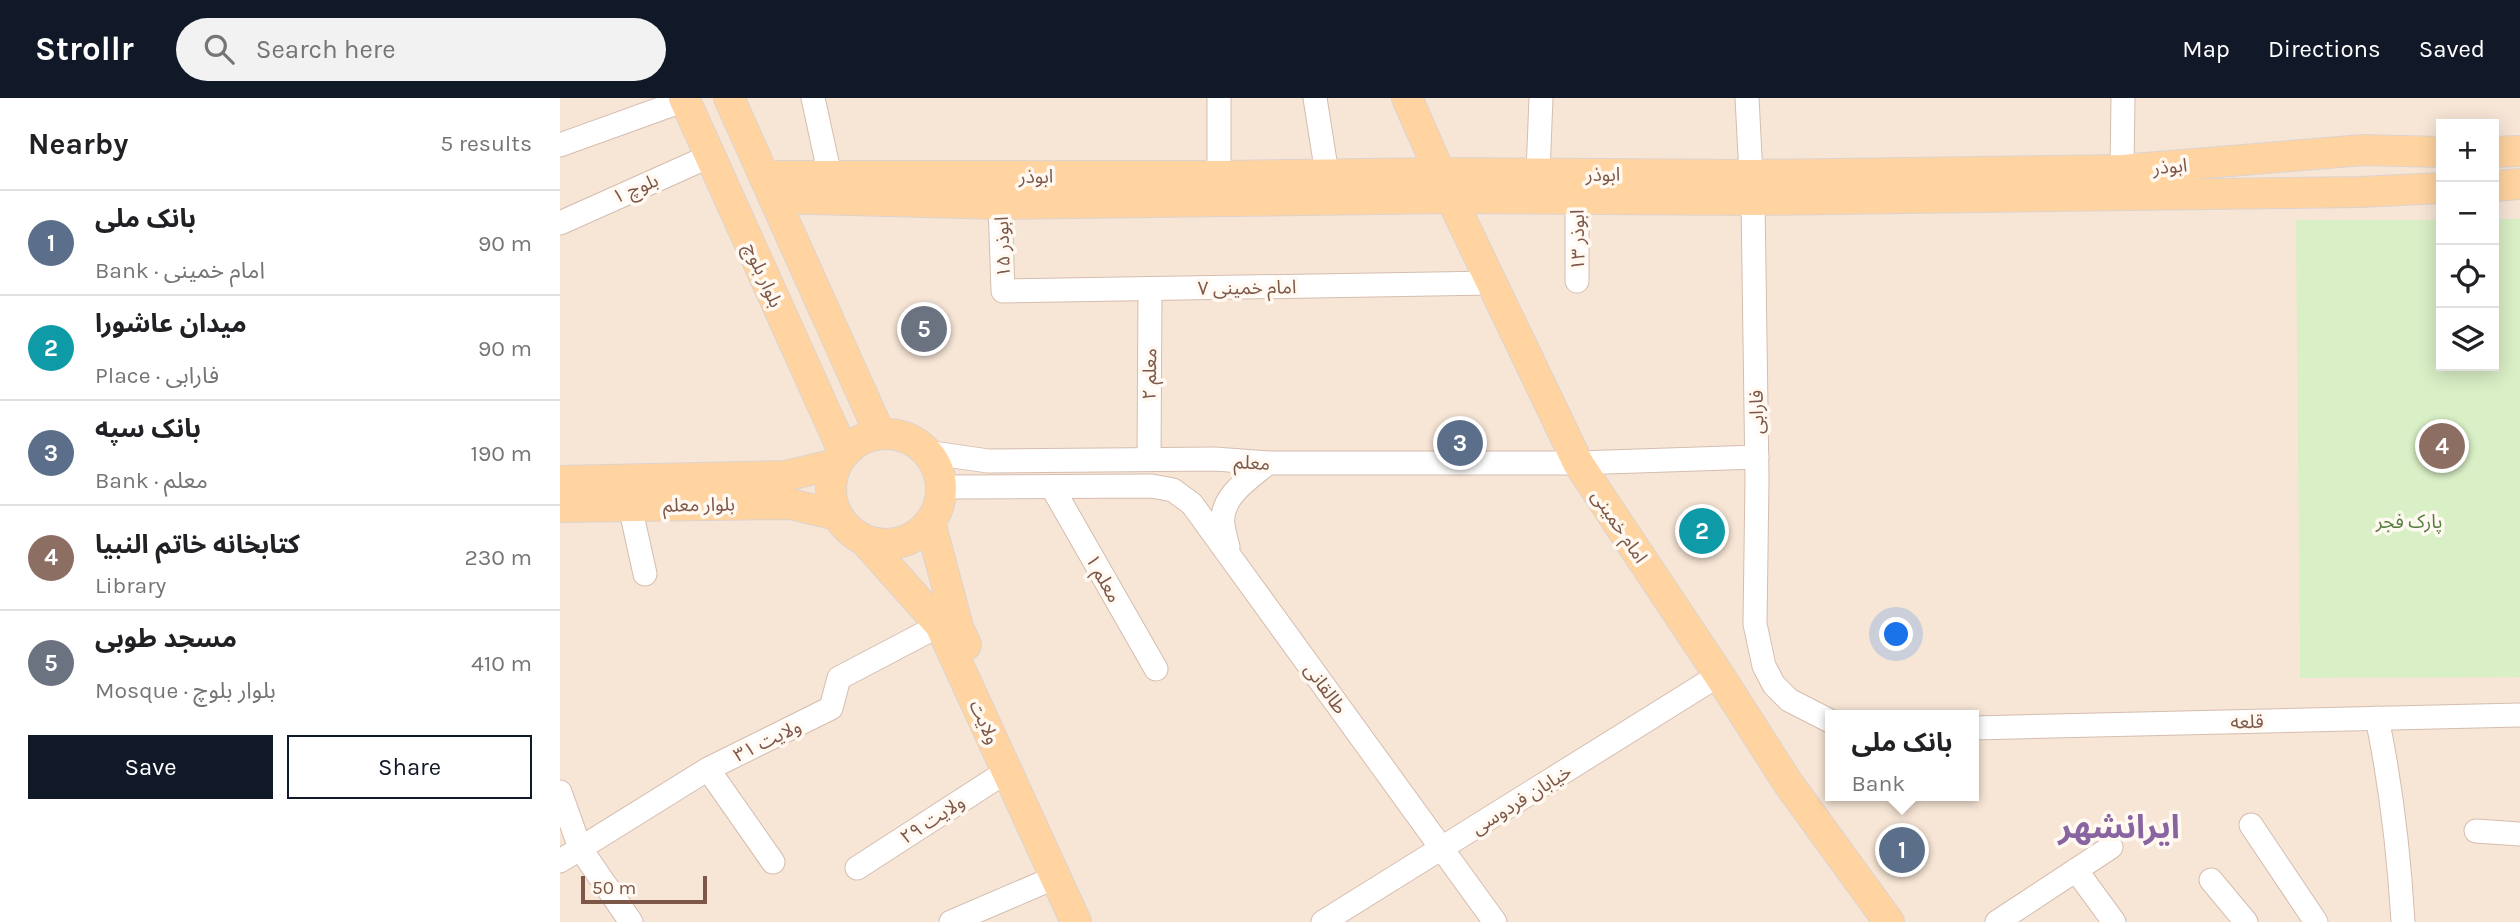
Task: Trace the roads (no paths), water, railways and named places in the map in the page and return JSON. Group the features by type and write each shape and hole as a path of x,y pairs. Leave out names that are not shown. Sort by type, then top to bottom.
{"main road":[{"path":"729,98 880,434"},
{"name":"امام خمینی","path":"1407,98 1578,463 1788,783 1889,922"},
{"name":"بلوار بلوچ","path":"684,99 840,458"},
{"path":"2361,192 2363,150"},
{"name":"ابوذر","path":"769,187 830,176 1327,174 1577,199 2122,170 2363,150 2436,152"},
{"path":"2499,152 2520,151"},
{"name":"ابوذر","path":"769,187 1000,204 1446,185 1538,173 1752,188 2361,192 2436,188"},
{"path":"2499,186 2520,184"},
{"path":"880,434 894,434 911,440 926,452 936,466 941,487 938,507 919,534 904,542 884,545 865,541 849,530 837,515 831,496 831,482 840,458 865,438 880,434"},
{"name":"بلوار معلم","path":"560,481 785,476 840,458"},
{"name":"بلوار معلم","path":"560,507 790,504 837,515"},
{"path":"930,522 949,626"},
{"name":"ولایت","path":"865,541 949,626 1093,922"},
{"name":"ولایت","path":"949,626 1007,771 1076,922"}],"street":[{"path":"813,98 830,176"},
{"path":"1219,98 1219,176"},
{"path":"1315,98 1327,174"},
{"path":"1538,173 1541,98"},
{"name":"فارابی","path":"1747,98 1752,188 1757,457 1755,624 1764,666 1774,685 1789,700 1825,718"},
{"path":"2122,170 2123,98"},
{"path":"560,145 684,99"},
{"name":"بلوچ ۱","path":"560,223 710,156"},
{"name":"ابوذر ۱۳","path":"1577,199 1577,281"},
{"name":"ابوذر ۱۵","path":"1000,204 1003,291"},
{"name":"امام خمینی ۷","path":"1003,291 1492,283"},
{"name":"معلم ۲","path":"1149,460 1150,289"},
{"name":"معلم","path":"926,452 988,461 1215,459 1268,463 1578,463 1757,457"},
{"path":"1230,554 1222,522 1227,505 1237,488 1268,463"},
{"name":"طالقانی","path":"1052,487 1135,486 1173,490 1192,504 1495,922"},
{"path":"941,487 1052,487"},
{"name":"معلم ۱","path":"1052,487 1156,669"},
{"path":"630,506 645,574"},
{"name":"ولایت ۳۱","path":"560,861 708,769 831,708 839,678 949,626"},
{"name":"خیابان فردوسی","path":"1323,922 1719,675"},
{"name":"قلعه","path":"1979,728 2520,715"},
{"path":"2377,718 2386,762 2400,873 2403,922"},
{"path":"708,769 773,862"},
{"name":"ولایت ۲۹","path":"857,868 1007,771"},
{"path":"560,792 580,848 631,922"},
{"path":"2250,825 2316,922"},
{"path":"2476,831 2520,834"},
{"path":"1997,922 2111,847"},
{"path":"2076,870 2114,922"},
{"path":"951,922 1056,877"},
{"path":"2211,880 2246,922"}],"place":[{"name":"مسجد طوبی","path":"924,329"},
{"name":"بانک سپه","path":"1460,443"},
{"name":"کتابخانه خاتم النبیا","path":"2442,446"},
{"name":"میدان عاشورا","path":"1702,531"},
{"name":"بانک ملی","path":"1902,850"}],"district":[{"name":"ایرانشهر","path":"2119,826"}],"park label":[{"name":"پارک فجر","path":"2409,521"}]}
